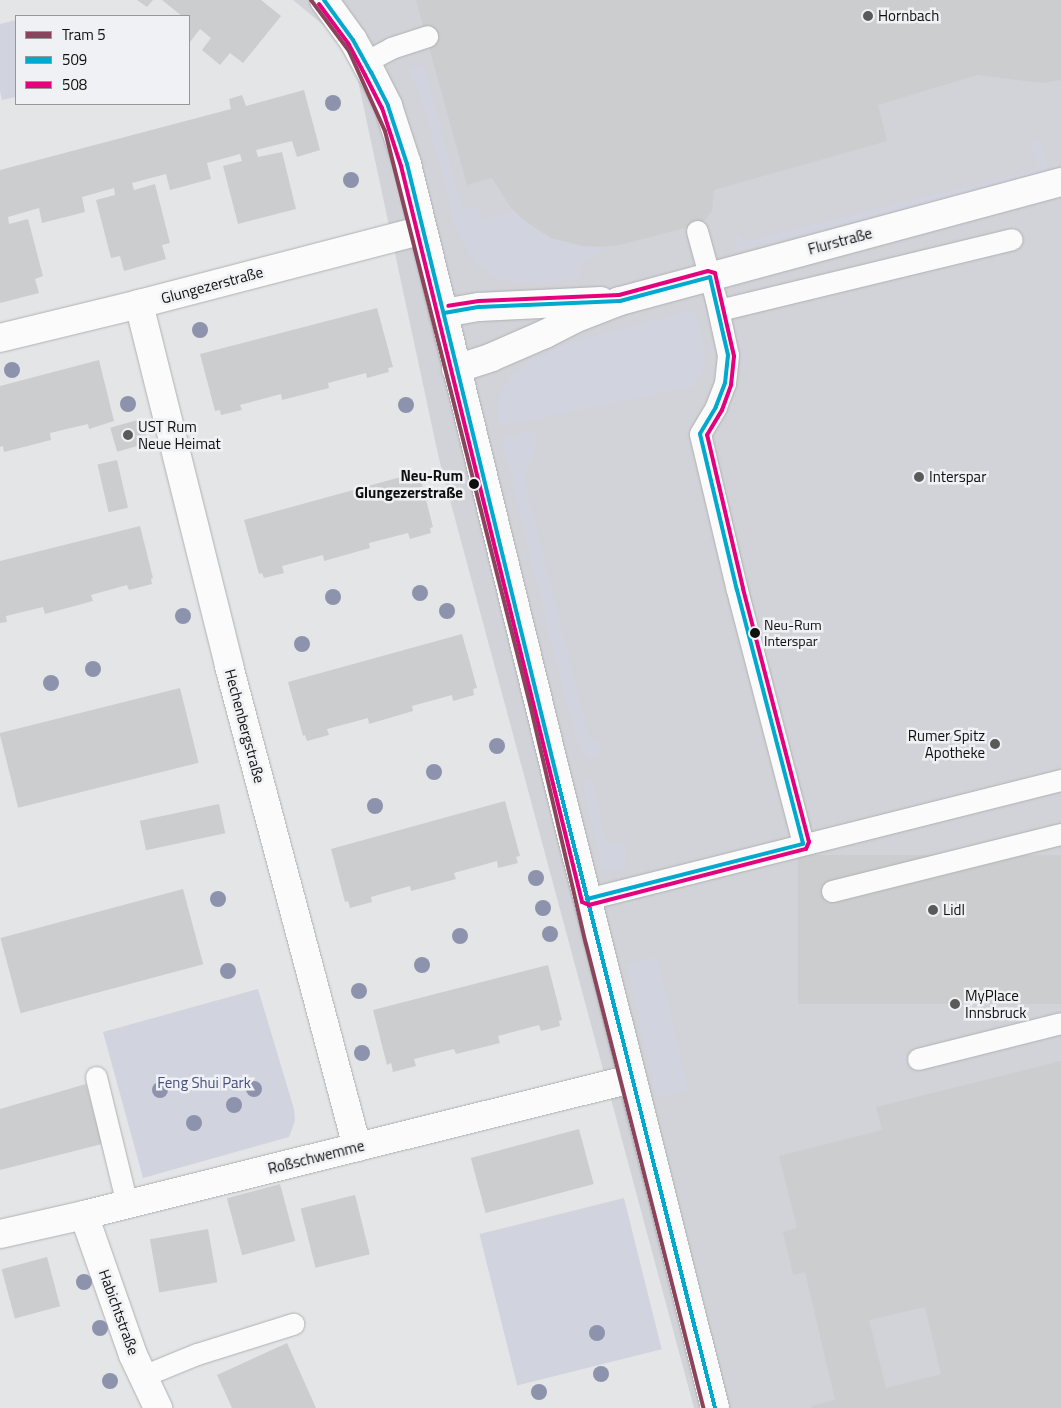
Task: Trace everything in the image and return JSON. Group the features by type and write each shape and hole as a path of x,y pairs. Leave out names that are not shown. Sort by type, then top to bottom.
{"street":[{"path":"324,0 353,40 388,106 407,164 586,899 714,1408"},
{"name":"Flurstraße","path":"456,369 492,357 574,319 620,301 1061,182"},
{"name":"Glungezerstraße","path":"0,338 423,230"},
{"name":"Flurstraße","path":"444,314 479,307 620,301"},
{"name":"Hechenbergstraße","path":"139,304 230,666 357,1147"},
{"name":"Roßschwemme","path":"0,1234 84,1215 631,1079"},
{"name":"Habichtstraße","path":"84,1215 133,1355 158,1408"}],"lane":[{"path":"365,62 391,48 427,36"},
{"path":"697,231 719,310 728,355 725,383 716,407 700,434 737,590 804,844"},
{"path":"719,310 1012,239"},
{"path":"586,899 1061,780"},
{"path":"832,891 1061,834"},
{"path":"918,1059 1061,1023"},
{"path":"96,1078 127,1204"},
{"path":"143,1376 197,1354 293,1324"}],"shaded area":[{"path":"293,0 1061,0 1061,1408 694,1408 439,459 351,48"}],"green space":[{"path":"15,20 15,97 2,100 0,91 0,24"},
{"path":"423,64 462,210 478,206 483,220 515,211 537,230 552,238 581,246 602,247 603,251 582,263 577,278 546,283 507,281 494,277 480,267 470,255 455,223 423,102 408,70"},
{"path":"1039,140 1047,163 1042,175 742,250 736,247 734,236 736,235 739,235 742,242 1034,170 1038,166 1039,160 1029,143"},
{"path":"686,312 696,314 704,349 705,364 700,377 693,386 498,425 498,403 503,390 514,374 529,363 568,343"},
{"path":"533,430 536,434 533,456 524,478 588,737 598,742 603,751 601,754 589,759 576,739 501,438"},
{"path":"592,779 606,845 626,842 625,864 619,871 603,869 583,781"},
{"path":"657,957 688,1090 658,1097 627,964"},
{"name":"Feng Shui Park","path":"258,989 294,1109 295,1121 289,1137 143,1178 103,1032"},
{"path":"624,1198 662,1349 517,1385 479,1234"}],"building":[{"path":"137,0 153,0 147,7"},
{"path":"162,0 261,0 281,16 243,63 230,53 220,65 202,50 211,38 200,29 190,42 190,15 181,15"},
{"path":"416,0 1061,0 1061,80 1042,83 977,75 878,105 887,141 714,190 712,211 705,220 696,225 620,245 602,247 582,246 551,238 525,221 511,208 492,178 467,185"},
{"path":"304,90 320,150 297,157 292,141 256,150 258,157 282,152 296,209 238,224 223,166 242,161 240,154 207,163 211,179 170,190 166,174 132,183 134,190 155,184 170,243 162,245 166,259 124,271 120,256 111,258 96,200 115,195 114,188 82,197 85,212 42,223 39,208 8,217 9,224 28,219 43,276 35,279 39,293 0,303 0,170 231,109 229,99 242,95 246,106"},
{"path":"377,308 393,367 388,368 389,372 367,378 366,373 328,383 329,388 282,400 281,394 240,405 242,410 221,415 220,410 215,411 200,354"},
{"path":"99,360 114,421 89,429 88,424 50,433 51,440 4,452 3,446 0,447 0,386"},
{"name":"UST Rum Neue Heimat","path":"141,419 148,443 117,452 110,428"},
{"path":"117,460 128,508 109,512 98,464"},
{"path":"419,472 433,527 430,528 431,533 410,539 408,533 369,543 370,548 324,561 323,555 282,566 284,573 264,578 262,573 259,574 244,520"},
{"path":"140,526 153,578 151,579 152,584 129,590 127,585 91,595 93,601 45,614 43,607 6,616 7,622 0,623 0,561"},
{"path":"462,634 477,688 473,689 474,695 453,701 452,695 412,706 413,711 369,724 368,718 327,729 329,735 307,741 305,735 303,736 288,682"},
{"path":"180,688 199,763 18,808 0,733"},
{"path":"505,801 520,856 516,857 518,863 498,868 497,861 454,873 456,879 411,891 410,886 371,897 372,902 350,908 348,901 345,902 331,849"},
{"path":"219,804 225,833 146,850 140,821"},
{"path":"798,855 1061,855 1061,1004 798,1004"},
{"path":"183,889 203,964 21,1013 0,938"},
{"path":"548,965 562,1020 559,1021 560,1026 541,1031 539,1025 498,1036 500,1043 456,1054 454,1049 414,1059 416,1066 393,1072 391,1063 387,1065 373,1010"},
{"path":"1061,1061 1061,1408 812,1408 811,1406 835,1400 805,1272 793,1275 783,1232 797,1228 779,1156 882,1130 876,1107","holes":["925,1307 941,1374 886,1388 869,1320"]},
{"path":"86,1084 102,1144 0,1170 0,1109"},
{"path":"579,1129 594,1184 486,1213 471,1158"},
{"path":"280,1184 295,1241 242,1255 227,1198"},
{"path":"355,1195 370,1254 315,1268 301,1209"},
{"path":"208,1229 217,1282 159,1292 150,1239"},
{"path":"47,1257 60,1306 15,1318 2,1269"},
{"path":"287,1343 316,1408 232,1408 217,1375"}],"tram line":[{"name":"5","path":"311,0 349,51 385,131 530,704 586,944 703,1408"}],"transit line":[{"name":"509","path":"324,0 353,40 371,72 388,106 407,164 557,778 715,1408"},
{"name":"508","path":"319,4 348,43 382,108 401,166 582,902 589,905 806,849 809,842 743,588 707,435 722,410 731,385 734,356 715,273 708,271 619,295 479,301 448,306"},
{"name":"509","path":"710,277 728,355 725,383 716,407 700,434 737,590 803,844"},
{"name":"509","path":"444,313 479,307 620,301 710,277"},
{"name":"509","path":"587,899 803,844"}],"place":[{"name":"Hornbach","path":"868,16"},
{"name":"UST Rum Neue Heimat","path":"128,435"},
{"name":"Interspar","path":"919,477"},
{"name":"Neu-Rum Glungezerstraße","path":"474,484"},
{"name":"Neu-Rum Interspar","path":"755,633"},
{"name":"Rumer Spitz Apotheke","path":"995,744"},
{"name":"Lidl","path":"933,910"},
{"name":"MyPlace Innsbruck","path":"955,1004"}]}
